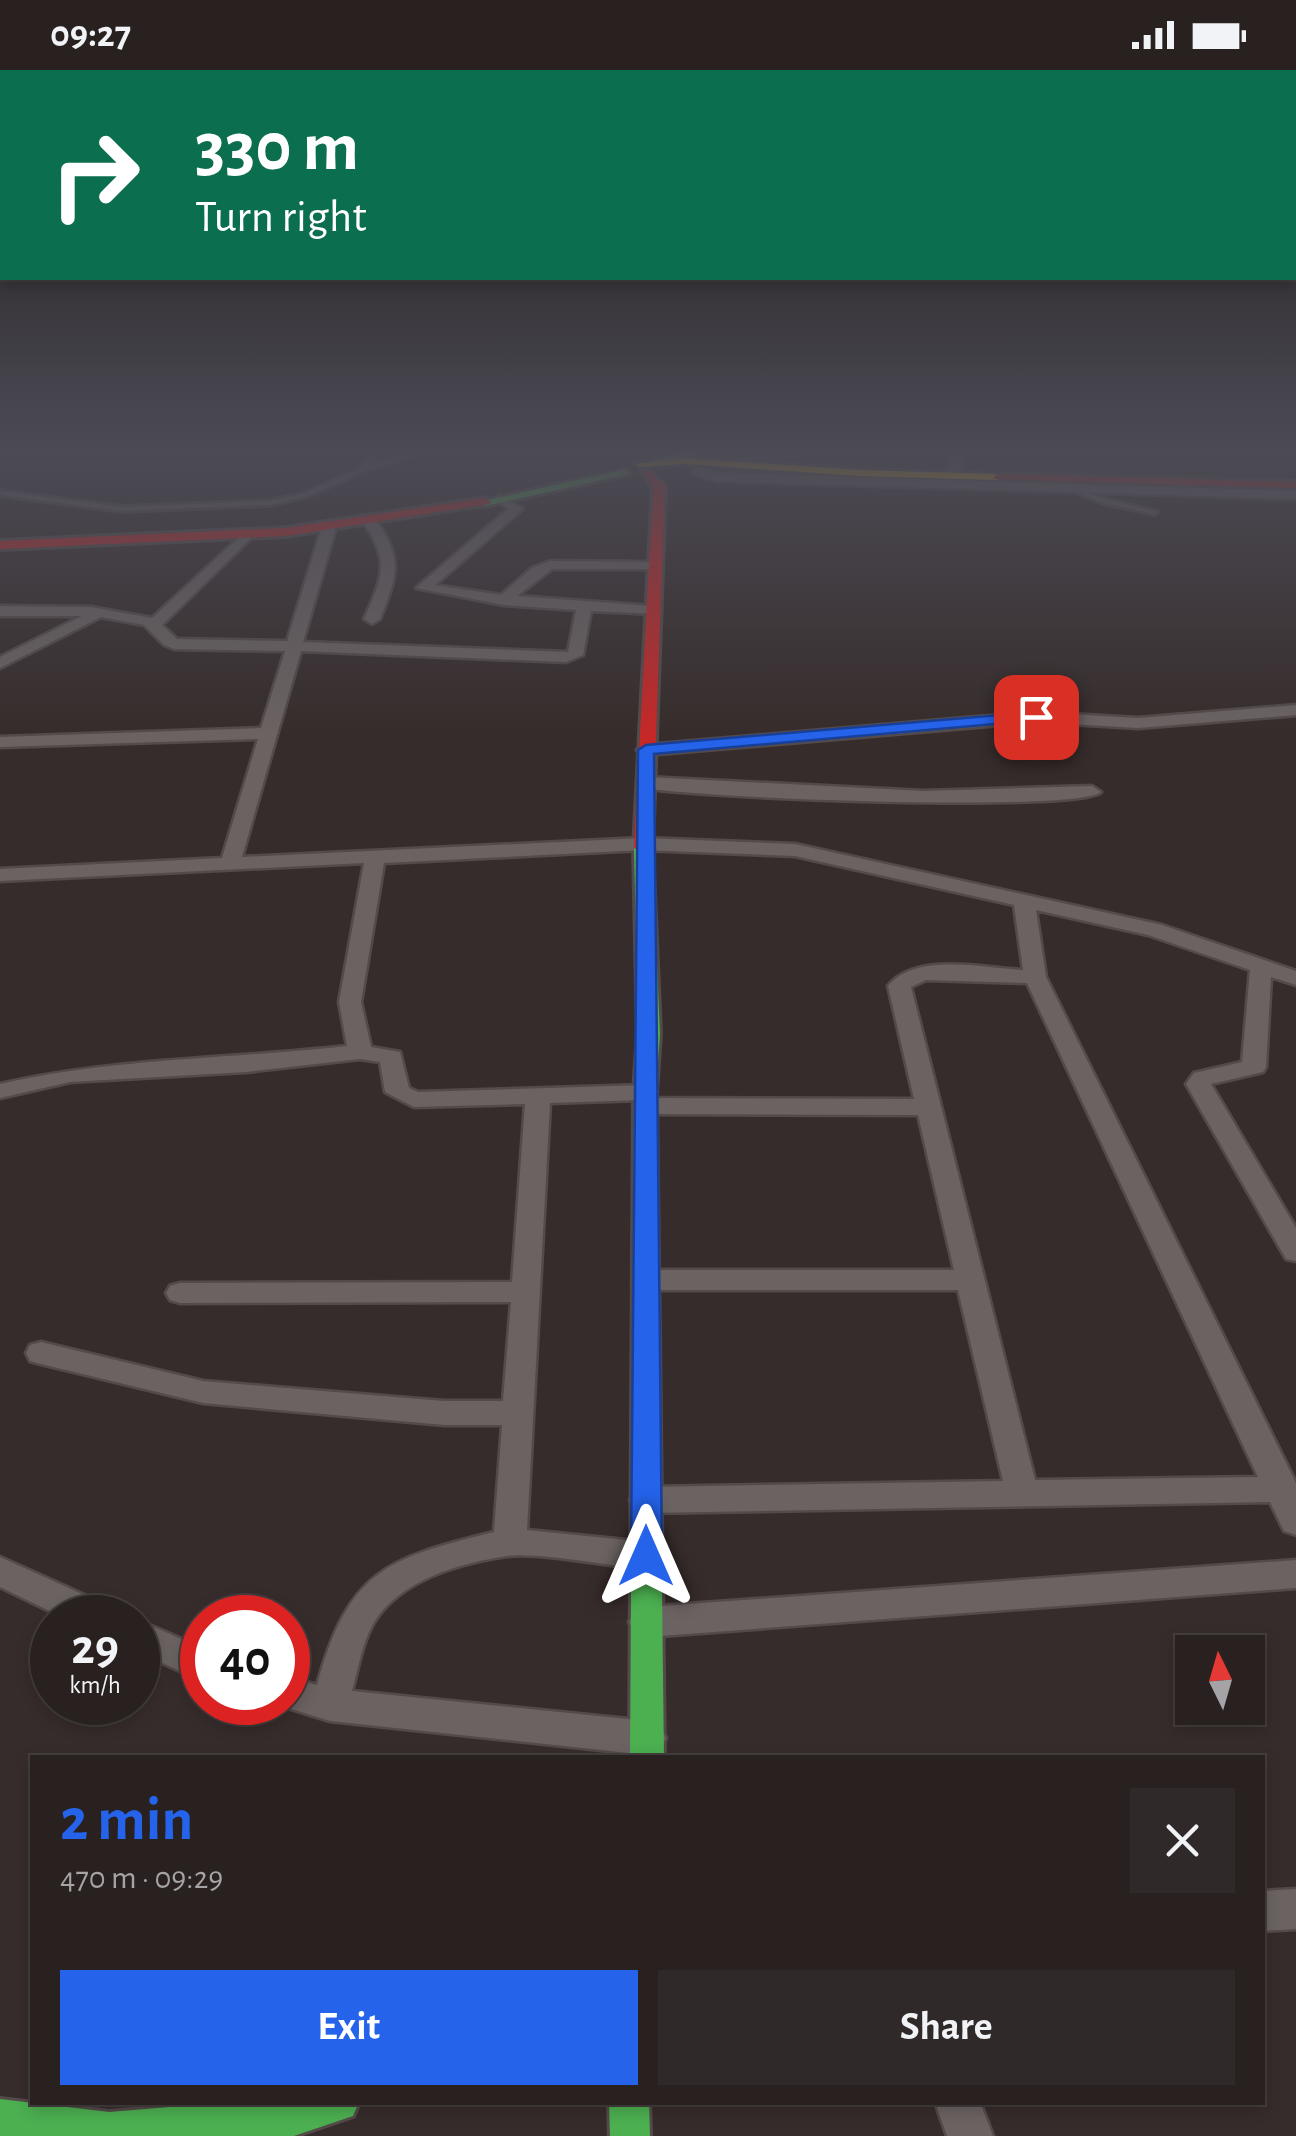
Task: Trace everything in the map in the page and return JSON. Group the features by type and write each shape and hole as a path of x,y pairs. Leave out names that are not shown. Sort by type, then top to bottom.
{"main road":[{"path":"647,1748 645,1099 649,1034 644,844 654,542"},
{"path":"0,2119 109,2132 281,2127 332,2105"},
{"path":"630,2105 630,2136"}],"street":[{"path":"154,624 238,542"},
{"path":"230,864 325,542"},
{"path":"372,620 390,571 387,542"},
{"path":"477,542 423,588 504,600 653,611"},
{"path":"504,600 537,571 550,565 652,566"},
{"path":"0,611 98,613 154,624 165,640 174,644 566,657 575,655 584,607"},
{"path":"0,663 98,613"},
{"path":"646,750 1036,717 1138,723 1296,710"},
{"path":"0,742 270,733"},
{"path":"646,783 806,795 985,800 1092,792"},
{"path":"0,875 644,844 796,850 1154,930 1296,978"},
{"path":"360,1052 350,1002 375,857"},
{"path":"1024,900 1035,977 1296,1522"},
{"path":"1261,966 1254,1067 1203,1078 1198,1084 1296,1252"},
{"path":"1022,1493 925,1106 899,986 910,976 926,973 1035,977"},
{"path":"0,1090 70,1075 246,1065 360,1052 391,1057 397,1092 414,1100 538,1094 925,1106"},
{"path":"510,1542 538,1094"},
{"path":"646,1280 969,1280"},
{"path":"180,1293 525,1292"},
{"path":"41,1353 203,1392 444,1413 518,1413"},
{"path":"646,1500 1283,1490"},
{"path":"330,1706 359,1615 390,1582 420,1565 510,1542 646,1556"},
{"path":"0,1571 51,1595"},
{"path":"647,1622 1296,1574"},
{"path":"310,1700 647,1748"},
{"path":"1265,1912 1296,1909"},
{"path":"958,2105 970,2136"}],"traffic: fast":[{"path":"643,848 649,1034 645,1092 647,1755"},
{"path":"0,2119 109,2132 283,2119 329,2105"},
{"path":"629,2105 630,2136"}],"traffic: jam":[{"path":"0,545 57,542"},
{"path":"643,848 657,542"}],"route":[{"path":"646,1556 646,750 1036,717"}]}
